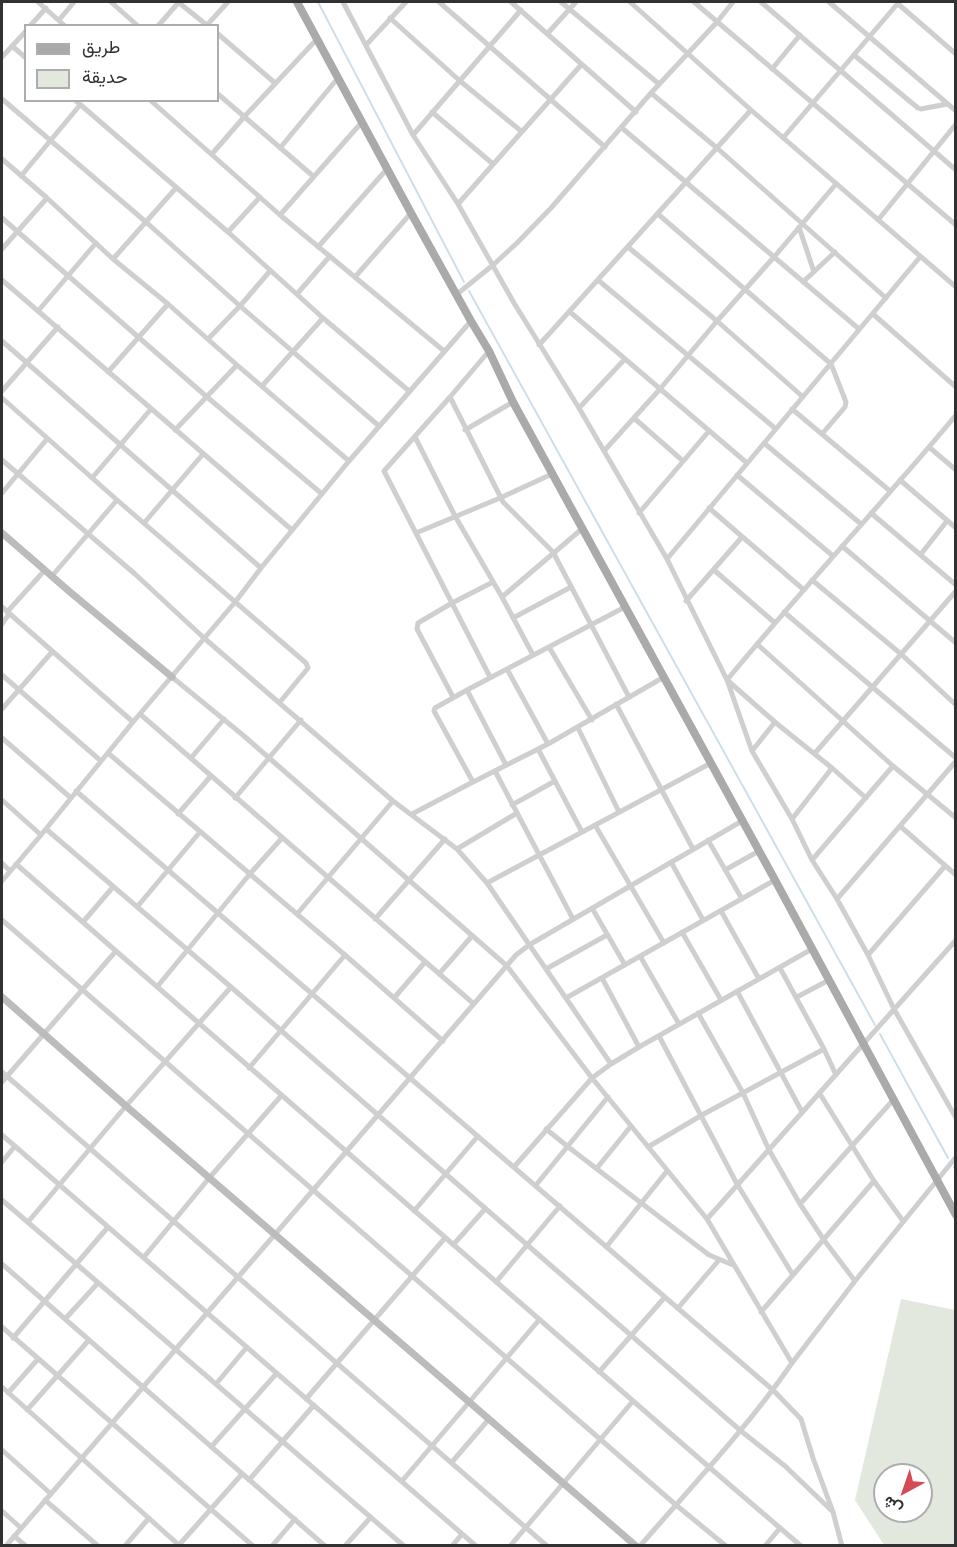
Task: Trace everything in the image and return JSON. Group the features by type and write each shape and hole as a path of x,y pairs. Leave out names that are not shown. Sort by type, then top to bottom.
{"main road":[{"path":"297,2 456,295 489,351 513,402 956,1215"}],"street":[{"path":"38,2 63,24"},
{"path":"59,20 74,2"},
{"path":"111,2 136,24"},
{"path":"160,24 178,2 207,24"},
{"path":"209,24 228,2"},
{"path":"343,2 414,135 458,204 667,559 727,680 752,751 792,819 812,860 837,899 894,1009 956,1118"},
{"path":"366,45 406,2"},
{"path":"439,2 605,147"},
{"path":"511,2 636,112"},
{"path":"561,2 659,84"},
{"path":"547,34 576,2"},
{"path":"630,2 751,111 956,287"},
{"path":"694,2 956,225"},
{"path":"456,295 517,243 733,2"},
{"path":"761,2 956,170"},
{"path":"829,2 956,111"},
{"path":"783,138 897,2 956,54"},
{"path":"32,24 46,8"},
{"path":"414,135 521,10"},
{"path":"390,18 460,81 521,131"},
{"path":"2,57 24,33"},
{"path":"219,34 275,83"},
{"path":"772,69 800,36"},
{"path":"212,153 317,39"},
{"path":"12,46 24,56"},
{"path":"854,55 918,108 947,104"},
{"path":"458,204 581,64"},
{"path":"280,148 338,78"},
{"path":"651,93 717,148 801,225 886,298"},
{"path":"219,95 313,176"},
{"path":"2,99 379,426"},
{"path":"77,102 409,391"},
{"path":"152,102 280,215 444,351"},
{"path":"21,176 80,105"},
{"path":"539,345 751,111"},
{"path":"432,112 493,164"},
{"path":"280,215 362,122"},
{"path":"878,220 956,124"},
{"path":"622,128 860,329"},
{"path":"2,159 113,259 349,461"},
{"path":"318,247 387,169"},
{"path":"604,451 836,184"},
{"path":"113,259 176,188"},
{"path":"228,232 260,197"},
{"path":"2,249 47,198"},
{"path":"355,277 411,213"},
{"path":"658,214 831,364 846,402 845,407 822,434"},
{"path":"2,218 322,494"},
{"path":"801,225 814,272"},
{"path":"38,311 96,243"},
{"path":"628,247 803,397"},
{"path":"804,282 835,252"},
{"path":"297,294 330,256"},
{"path":"667,559 920,257"},
{"path":"208,339 270,271"},
{"path":"2,280 292,530"},
{"path":"598,280 776,429"},
{"path":"108,372 168,304"},
{"path":"570,312 747,463"},
{"path":"873,314 956,387"},
{"path":"262,386 323,318"},
{"path":"2,881 236,601 349,461 471,321"},
{"path":"2,391 58,327"},
{"path":"2,341 261,568"},
{"path":"489,351 384,471 490,678"},
{"path":"579,408 625,359"},
{"path":"175,430 237,365"},
{"path":"450,397 500,498 553,552 629,697"},
{"path":"2,399 308,665 308,668 280,702"},
{"path":"465,430 513,402"},
{"path":"92,478 151,409"},
{"path":"792,410 890,492"},
{"path":"727,680 956,415"},
{"path":"634,418 683,461"},
{"path":"639,513 709,431"},
{"path":"415,437 455,516 533,655"},
{"path":"2,493 48,439"},
{"path":"764,442 861,524"},
{"path":"929,447 956,470"},
{"path":"144,523 203,454"},
{"path":"2,460 393,801 458,849 486,883 611,1064"},
{"path":"416,533 552,474"},
{"path":"737,475 833,556"},
{"path":"900,480 956,528"},
{"path":"52,576 117,500"},
{"path":"709,508 804,590"},
{"path":"871,513 956,585"},
{"path":"921,554 947,521"},
{"path":"502,597 582,528"},
{"path":"2,533 224,719 507,966 592,1078 707,1219 792,1363"},
{"path":"687,601 742,537"},
{"path":"842,546 956,643"},
{"path":"2,624 8,613 45,570"},
{"path":"714,570 775,623"},
{"path":"812,580 902,654 956,705"},
{"path":"453,697 417,629 418,623 493,582"},
{"path":"513,618 572,587"},
{"path":"815,753 956,591"},
{"path":"473,782 434,711 435,708 625,607"},
{"path":"2,608 133,722"},
{"path":"784,612 956,759 837,899"},
{"path":"757,644 893,766 956,818"},
{"path":"549,647 592,720"},
{"path":"2,709 52,652"},
{"path":"507,669 548,744"},
{"path":"2,675 101,761"},
{"path":"412,814 578,728 664,677"},
{"path":"727,680 866,798"},
{"path":"467,690 506,765"},
{"path":"616,704 693,849"},
{"path":"140,714 474,1004"},
{"path":"190,758 224,719"},
{"path":"235,798 301,720"},
{"path":"752,751 775,722"},
{"path":"578,728 619,812"},
{"path":"2,738 70,798"},
{"path":"538,749 582,832"},
{"path":"108,753 442,1041"},
{"path":"486,883 711,763"},
{"path":"812,860 893,766"},
{"path":"792,819 832,768"},
{"path":"495,771 573,919"},
{"path":"178,814 210,777"},
{"path":"512,805 555,781"},
{"path":"76,791 773,1390 801,1419 842,1545"},
{"path":"2,800 41,835"},
{"path":"297,914 393,801"},
{"path":"458,849 517,813"},
{"path":"6,1545 516,955 630,885 742,821"},
{"path":"595,825 664,943"},
{"path":"900,826 956,875"},
{"path":"46,829 741,1431 785,1466 833,1512"},
{"path":"137,907 200,832"},
{"path":"156,987 282,838"},
{"path":"375,919 445,839"},
{"path":"708,840 742,898"},
{"path":"725,870 759,851"},
{"path":"670,862 703,920"},
{"path":"2,863 10,871"},
{"path":"16,864 708,1467 801,1545"},
{"path":"868,955 945,866"},
{"path":"566,998 775,880"},
{"path":"83,922 113,887"},
{"path":"592,908 625,965"},
{"path":"721,911 759,979"},
{"path":"2,920 600,1439 726,1545"},
{"path":"682,932 721,1000"},
{"path":"546,969 607,935"},
{"path":"439,974 472,936"},
{"path":"707,1219 956,940"},
{"path":"514,1167 592,1078 611,1064 812,949"},
{"path":"2,1082 116,951"},
{"path":"249,1068 345,955"},
{"path":"640,956 679,1024"},
{"path":"394,998 425,962"},
{"path":"780,968 836,1075"},
{"path":"602,978 639,1047"},
{"path":"797,997 829,980"},
{"path":"28,1222 231,987"},
{"path":"737,991 802,1112"},
{"path":"2,997 636,1545"},
{"path":"698,1013 743,1093 769,1150 800,1204 855,1281"},
{"path":"659,1036 737,1184 793,1275"},
{"path":"648,1147 824,1049"},
{"path":"2,1072 547,1545"},
{"path":"820,1094 874,1181 903,1221"},
{"path":"144,1257 281,1096"},
{"path":"536,1185 608,1097"},
{"path":"800,1204 894,1099"},
{"path":"597,1168 631,1126"},
{"path":"546,1129 709,1255 733,1265"},
{"path":"2,1135 476,1545"},
{"path":"414,1211 478,1136"},
{"path":"2,1162 15,1146"},
{"path":"640,1545 741,1431 855,1281 956,1156"},
{"path":"607,1246 668,1171"},
{"path":"761,1312 874,1181"},
{"path":"2,1200 404,1545"},
{"path":"496,1282 560,1206"},
{"path":"453,1245 485,1209"},
{"path":"13,1338 108,1227"},
{"path":"306,1399 445,1238"},
{"path":"678,1308 719,1260"},
{"path":"2,1264 325,1545"},
{"path":"65,1319 98,1283"},
{"path":"599,1372 665,1297"},
{"path":"402,1481 539,1320"},
{"path":"2,1327 253,1545"},
{"path":"27,1410 89,1340"},
{"path":"216,1384 247,1347"},
{"path":"8,1393 38,1359"},
{"path":"212,1447 277,1373"},
{"path":"2,1388 180,1545 242,1474"},
{"path":"510,1545 633,1401"},
{"path":"249,1480 314,1406"},
{"path":"452,1462 489,1419"},
{"path":"2,1450 51,1494"},
{"path":"45,1500 98,1545"},
{"path":"2,1511 21,1528"},
{"path":"345,1545 370,1517"},
{"path":"125,1545 149,1518"},
{"path":"272,1545 294,1520"},
{"path":"765,1545 780,1528"},
{"path":"452,1545 462,1534"},
{"path":"14,1536 26,1545"}],"green space":[{"path":"901,1299 955,1310 955,1545 884,1545 855,1500"}],"waterway":[{"path":"318,2 464,282"},
{"path":"469,291 875,1025"},
{"path":"880,1034 948,1158"},
{"path":"954,1167 956,1171"}]}
